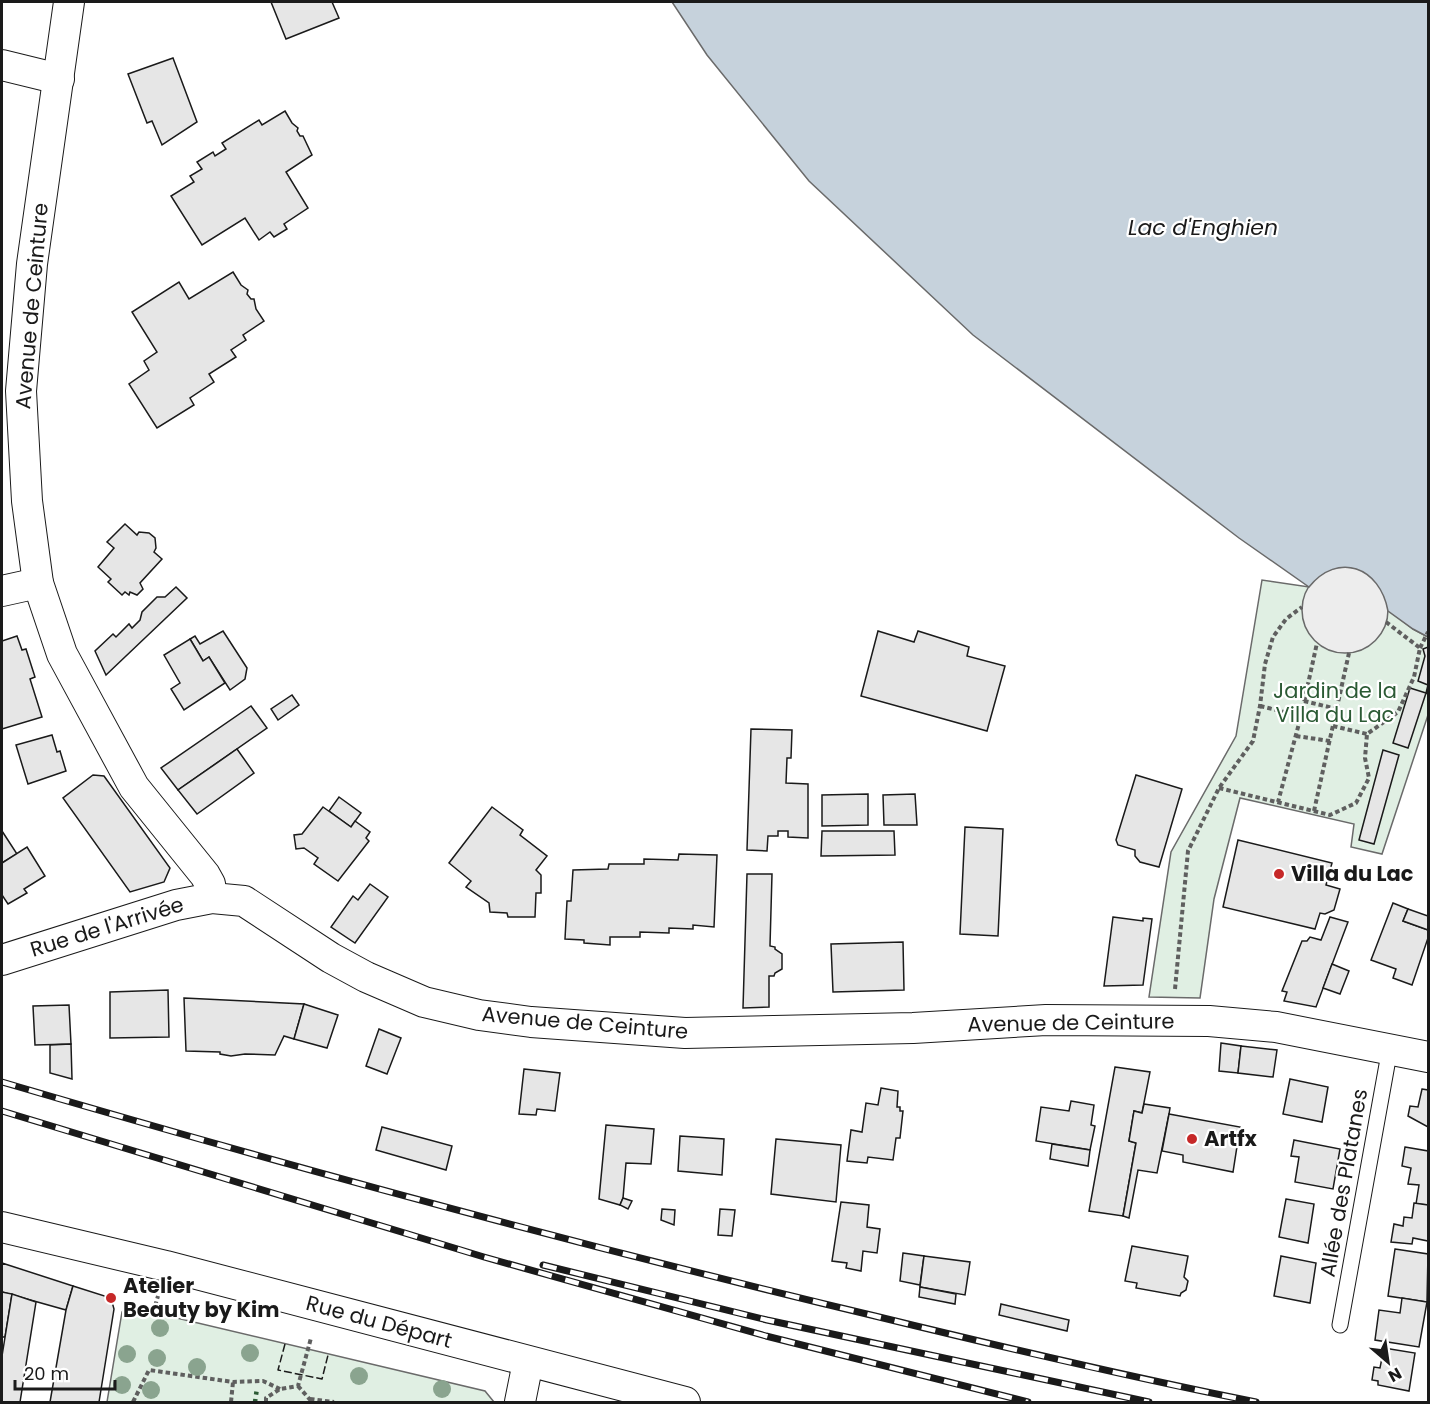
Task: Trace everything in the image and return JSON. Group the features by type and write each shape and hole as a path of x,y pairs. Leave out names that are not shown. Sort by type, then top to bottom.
{"street":[{"name":"Avenue de Ceinture","path":"69,2 32,264 21,391 27,501 38,583 62,654 134,787 205,875 210,884 212,898 243,901 331,958 424,1002 479,1015 513,1020 685,1033 913,1028 1046,1020 1209,1021 1276,1027 1428,1057"},
{"path":"2,65 59,80"},
{"path":"2,591 38,583"},
{"name":"Rue de l'Arrivée","path":"2,960 176,905 212,898"},
{"name":"Rue du Départ","path":"2,1227 166,1266 686,1402"},
{"path":"520,1402 528,1362"}],"lane":[{"name":"Allée des Platanes","path":"1340,1325 1390,1048"}],"path":[{"path":"1154,1021 1153,992 1175,991 1188,851 1219,788 1253,741 1265,664 1273,638 1286,618 1302,607"},
{"path":"1386,622 1420,648"},
{"path":"1333,726 1367,734 1398,712 1414,677 1420,648 1428,632"},
{"path":"1278,802 1301,716 1317,643"},
{"path":"1314,811 1349,653"},
{"path":"1304,701 1337,709"},
{"path":"1260,706 1301,716"},
{"path":"1219,788 1330,815 1356,803 1369,778 1365,758 1367,734"},
{"path":"1296,736 1330,741"},
{"path":"298,1386 308,1350"},
{"path":"133,1402 149,1370 233,1383 263,1381 280,1389"},
{"path":"231,1402 233,1383"},
{"path":"266,1402 267,1398 280,1389 298,1386"},
{"path":"298,1386 311,1401 334,1402"}],"green space":[{"name":"Jardin de la Villa du Lac","path":"1335,569 1413,629 1428,637 1428,715 1382,854 1351,847 1354,824 1240,798 1214,899 1200,998 1149,997 1171,852 1236,736 1262,580 1309,587 1314,581"},
{"path":"126,1306 485,1391 494,1402 107,1402 122,1312"}],"shaded area":[{"path":"1345,567 1361,571 1375,580 1384,594 1388,610 1384,626 1375,640 1361,649 1345,653 1329,649 1315,640 1306,626 1302,610 1306,594 1315,580 1329,571"}],"water":[{"name":"Lac d'Enghien","path":"672,2 1428,2 1428,637 1388,611 1376,584 1356,569 1345,567 1332,569 1320,576 1309,587 1239,538 973,335 809,181 707,55"}],"building":[{"path":"271,2 332,2 339,18 286,39"},
{"path":"173,58 197,122 162,145 152,121 147,123 128,74"},
{"path":"285,111 298,128 300,136 303,136 312,155 286,172 308,208 284,224 287,229 274,237 270,232 259,240 245,218 202,245 171,196 194,182 190,176 202,169 197,162 213,152 215,156 226,149 222,143 259,120 262,125"},
{"path":"233,272 241,285 248,290 247,294 254,299 256,309 264,321 243,335 246,340 231,350 236,357 209,374 214,382 190,398 194,405 157,428 129,384 149,370 144,361 157,352 132,312 179,282 189,299"},
{"path":"125,524 137,535 139,532 149,533 155,538 154,552 162,559 140,583 143,589 137,595 130,592 129,595 125,592 122,595 108,582 111,579 98,567 114,548 107,542"},
{"path":"176,587 187,598 106,675 95,651 113,634 116,637 129,624 132,628 140,620 142,612 157,597 165,597"},
{"path":"223,631 247,668 245,679 230,690 209,657 203,661 190,639 195,636 200,644"},
{"path":"878,631 914,642 918,631 969,647 967,656 1005,666 987,731 861,696"},
{"path":"17,636 22,650 26,649 35,677 30,679 42,717 2,729 2,641"},
{"path":"190,639 203,661 209,657 225,683 184,710 171,689 180,683 164,655"},
{"path":"1428,647 1428,685 1418,681 1425,656 1423,649"},
{"path":"1410,688 1426,693 1408,748 1393,743"},
{"path":"292,695 299,705 278,720 271,709"},
{"path":"251,706 267,728 178,790 161,768"},
{"path":"751,729 792,730 791,758 787,758 786,783 808,784 808,838 788,837 788,831 778,831 778,836 768,836 767,851 747,850"},
{"path":"52,735 66,771 28,784 16,745"},
{"path":"237,749 254,773 197,814 178,790"},
{"path":"1383,750 1399,755 1374,844 1359,840"},
{"path":"93,775 104,776 170,868 164,882 130,892 63,798"},
{"path":"1136,775 1182,789 1159,867 1140,862 1135,856 1135,850 1118,845 1116,840"},
{"path":"868,794 868,825 822,826 822,795"},
{"path":"915,794 917,825 884,825 883,795"},
{"path":"339,797 361,813 351,827 329,811"},
{"path":"323,807 351,827 355,821 370,832 366,838 369,841 338,881 314,864 318,858 304,848 296,849 294,835 302,834"},
{"path":"492,807 523,830 520,835 547,856 536,870 541,875 541,893 536,893 535,917 508,917 507,913 490,912 489,903 466,887 471,881 449,863"},
{"path":"965,827 1003,829 998,936 960,934"},
{"path":"2,831 17,854 2,863"},
{"path":"822,831 894,831 895,855 821,856"},
{"name":"Villa du Lac","path":"1238,840 1332,863 1326,885 1340,889 1334,910 1325,914 1320,913 1315,929 1223,907"},
{"path":"27,847 45,876 24,889 27,893 8,904 2,895 2,863"},
{"path":"679,854 717,855 714,927 693,925 693,929 669,928 669,933 640,932 640,937 610,937 610,945 565,939 567,901 571,901 573,870 608,869 609,864 644,864 644,859 678,860"},
{"path":"747,874 772,874 770,946 775,947 782,954 782,969 774,976 769,976 769,1007 743,1008"},
{"path":"370,884 388,897 355,943 331,927 353,896 358,900"},
{"path":"1393,903 1408,909 1403,921 1428,930 1428,938 1412,985 1393,978 1396,969 1371,960"},
{"path":"1408,909 1428,916 1428,930 1403,921"},
{"path":"1113,917 1143,921 1143,918 1152,919 1143,985 1104,986"},
{"path":"1330,917 1348,922 1316,1007 1284,1001 1287,992 1282,991 1302,941 1307,941 1310,937 1321,940"},
{"path":"903,942 904,990 833,992 831,944"},
{"path":"1332,964 1349,971 1340,994 1323,988"},
{"path":"168,990 169,1037 110,1038 110,992"},
{"path":"184,998 304,1004 294,1039 284,1036 275,1055 231,1056 220,1054 220,1052 186,1051"},
{"path":"304,1004 338,1015 327,1048 294,1039"},
{"path":"69,1005 71,1044 35,1045 33,1006"},
{"path":"379,1029 401,1038 387,1074 366,1066"},
{"path":"1221,1043 1241,1046 1238,1073 1219,1071"},
{"path":"71,1044 72,1079 50,1073 50,1045"},
{"path":"1241,1046 1277,1050 1273,1077 1238,1073"},
{"path":"1115,1067 1150,1072 1142,1113 1134,1111 1129,1141 1136,1143 1123,1216 1089,1211"},
{"path":"524,1069 560,1073 555,1111 537,1109 536,1115 519,1114"},
{"path":"1290,1079 1328,1087 1322,1122 1283,1114"},
{"path":"881,1088 898,1091 897,1107 903,1111 900,1138 896,1138 893,1160 868,1157 867,1163 847,1161 851,1130 862,1132 866,1103 878,1105"},
{"path":"1422,1089 1428,1090 1428,1127 1408,1116 1410,1106 1418,1107"},
{"path":"1071,1101 1094,1105 1091,1125 1095,1126 1090,1150 1036,1141 1041,1107 1069,1111"},
{"path":"1144,1104 1170,1108 1157,1173 1138,1170 1129,1218 1123,1216 1136,1143 1129,1141 1134,1111 1142,1113"},
{"path":"1169,1114 1240,1127 1233,1172 1183,1162 1183,1155 1162,1151"},
{"path":"606,1125 654,1129 651,1164 626,1163 623,1198 620,1205 599,1199"},
{"path":"382,1127 452,1146 446,1170 376,1150"},
{"path":"680,1136 724,1139 722,1175 678,1171"},
{"path":"776,1139 841,1145 836,1202 771,1194"},
{"path":"1294,1140 1340,1149 1333,1189 1295,1182 1299,1157 1291,1156"},
{"path":"1052,1144 1090,1150 1088,1166 1050,1159"},
{"path":"1405,1147 1428,1151 1428,1205 1416,1204 1419,1185 1408,1184 1411,1168 1402,1166"},
{"path":"623,1198 632,1201 628,1209 620,1205"},
{"path":"1286,1199 1314,1204 1308,1243 1279,1237"},
{"path":"841,1202 869,1205 867,1227 880,1229 877,1253 863,1251 861,1271 846,1268 847,1263 832,1261"},
{"path":"1414,1203 1428,1205 1428,1241 1413,1238 1412,1244 1391,1242 1394,1224 1403,1226 1404,1217 1412,1218"},
{"path":"662,1209 675,1210 674,1225 661,1220"},
{"path":"720,1209 735,1210 732,1236 718,1235"},
{"path":"1132,1246 1188,1256 1184,1277 1188,1281 1186,1290 1180,1296 1136,1288 1137,1283 1125,1281"},
{"path":"1395,1249 1428,1254 1427,1302 1388,1296"},
{"path":"903,1253 924,1256 920,1285 900,1281"},
{"path":"924,1256 970,1262 965,1295 920,1287"},
{"path":"1281,1256 1316,1263 1310,1303 1274,1296"},
{"path":"2,1263 73,1286 66,1310 2,1292"},
{"path":"73,1286 111,1298 114,1309 99,1402 50,1402 66,1310"},
{"path":"920,1287 956,1294 955,1304 919,1297"},
{"path":"2,1292 12,1294 5,1337 2,1337"},
{"path":"12,1294 36,1302 20,1402 2,1402 2,1356"},
{"path":"1402,1298 1427,1302 1419,1347 1375,1340 1379,1310 1400,1313"},
{"path":"1001,1304 1069,1320 1067,1331 999,1315"},
{"path":"1384,1348 1415,1353 1409,1391 1378,1385 1378,1381 1372,1380 1374,1367 1380,1368"}],"railway":[{"path":"2,1082 219,1145 546,1234 1018,1350 1256,1402"},
{"path":"2,1111 484,1257 766,1336 1028,1402"},
{"path":"543,1265 767,1320 1149,1402"}],"hedge":[{"path":"255,1402 257,1388"}],"fence":[{"path":"285,1344 278,1370 322,1379 328,1355"}],"place":[{"name":"Villa du Lac","path":"1279,874"},
{"name":"Artfx","path":"1192,1139"},
{"name":"Atelier Beauty by Kim","path":"111,1298"}]}
